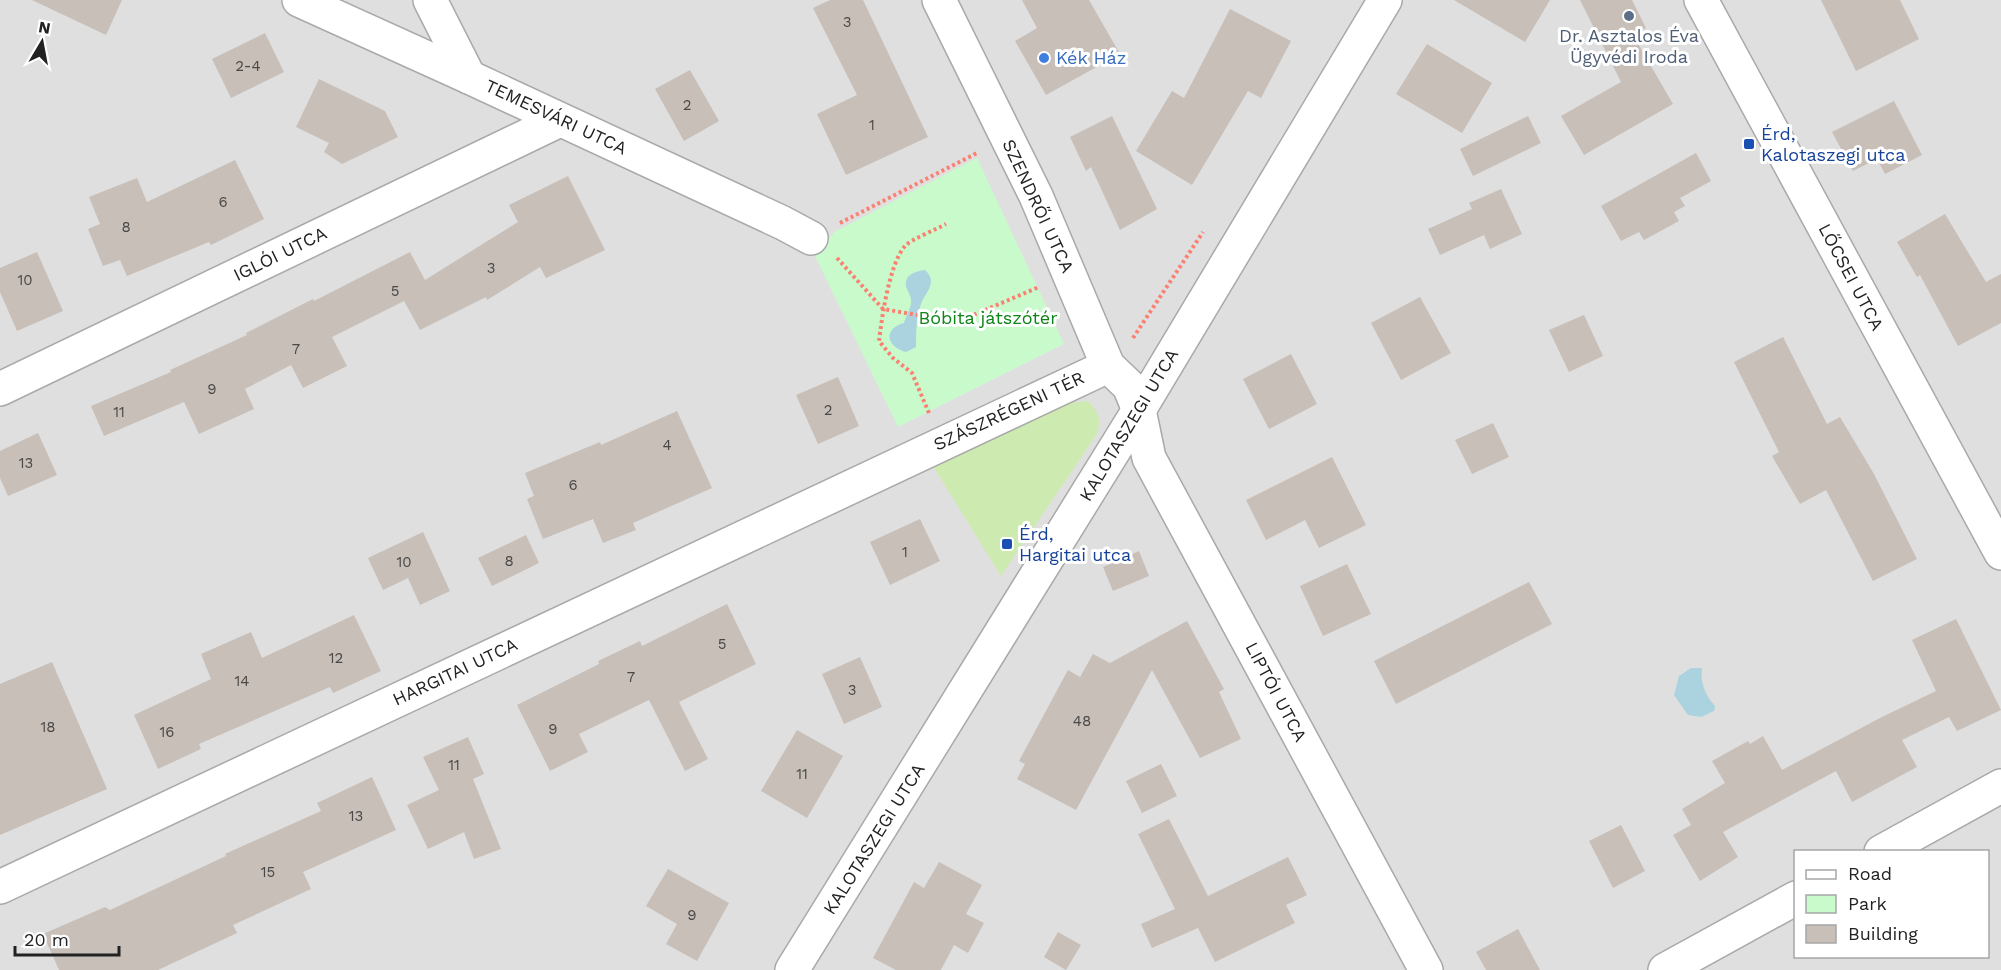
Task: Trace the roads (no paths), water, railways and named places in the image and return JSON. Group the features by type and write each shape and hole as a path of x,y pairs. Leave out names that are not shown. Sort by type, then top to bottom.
{"street":[{"name":"TEMESVÁRI UTCA","path":"299,0 469,77 811,238"},
{"path":"430,0 469,77"},
{"name":"SZENDRŐI UTCA","path":"939,0 1036,196 1108,366 1129,386 1139,410"},
{"name":"KALOTASZEGI UTCA","path":"792,970 1139,410 1385,0"},
{"name":"LŐCSEI UTCA","path":"1701,0 2001,553"},
{"name":"IGLÓI UTCA","path":"0,389 560,120"},
{"name":"SZÁSZRÉGENI TÉR","path":"911,457 1108,366"},
{"name":"LIPTÓI UTCA","path":"1139,410 1149,458 1426,970"},
{"name":"HARGITAI UTCA","path":"0,887 911,457"},
{"path":"1885,850 2001,786"},
{"path":"1665,970 1794,899"}],"water":[{"path":"925,270 931,282 919,310 916,347 906,352 891,342 890,333 892,329 904,323 910,309 911,298 906,286 907,279"},
{"path":"1691,668 1702,668 1704,688 1715,706 1714,711 1701,717 1688,715 1674,695 1679,676"}],"place":[{"name":"Dr. Asztalos Éva Ügyvédi Iroda","path":"1629,16"},
{"name":"Kék Ház","path":"1044,58"},
{"name":"Érd, Kalotaszegi utca","path":"1749,144"},
{"name":"Érd, Hargitai utca","path":"1007,544"}],"park label":[{"name":"Bóbita játszótér","path":"988,318"}]}
